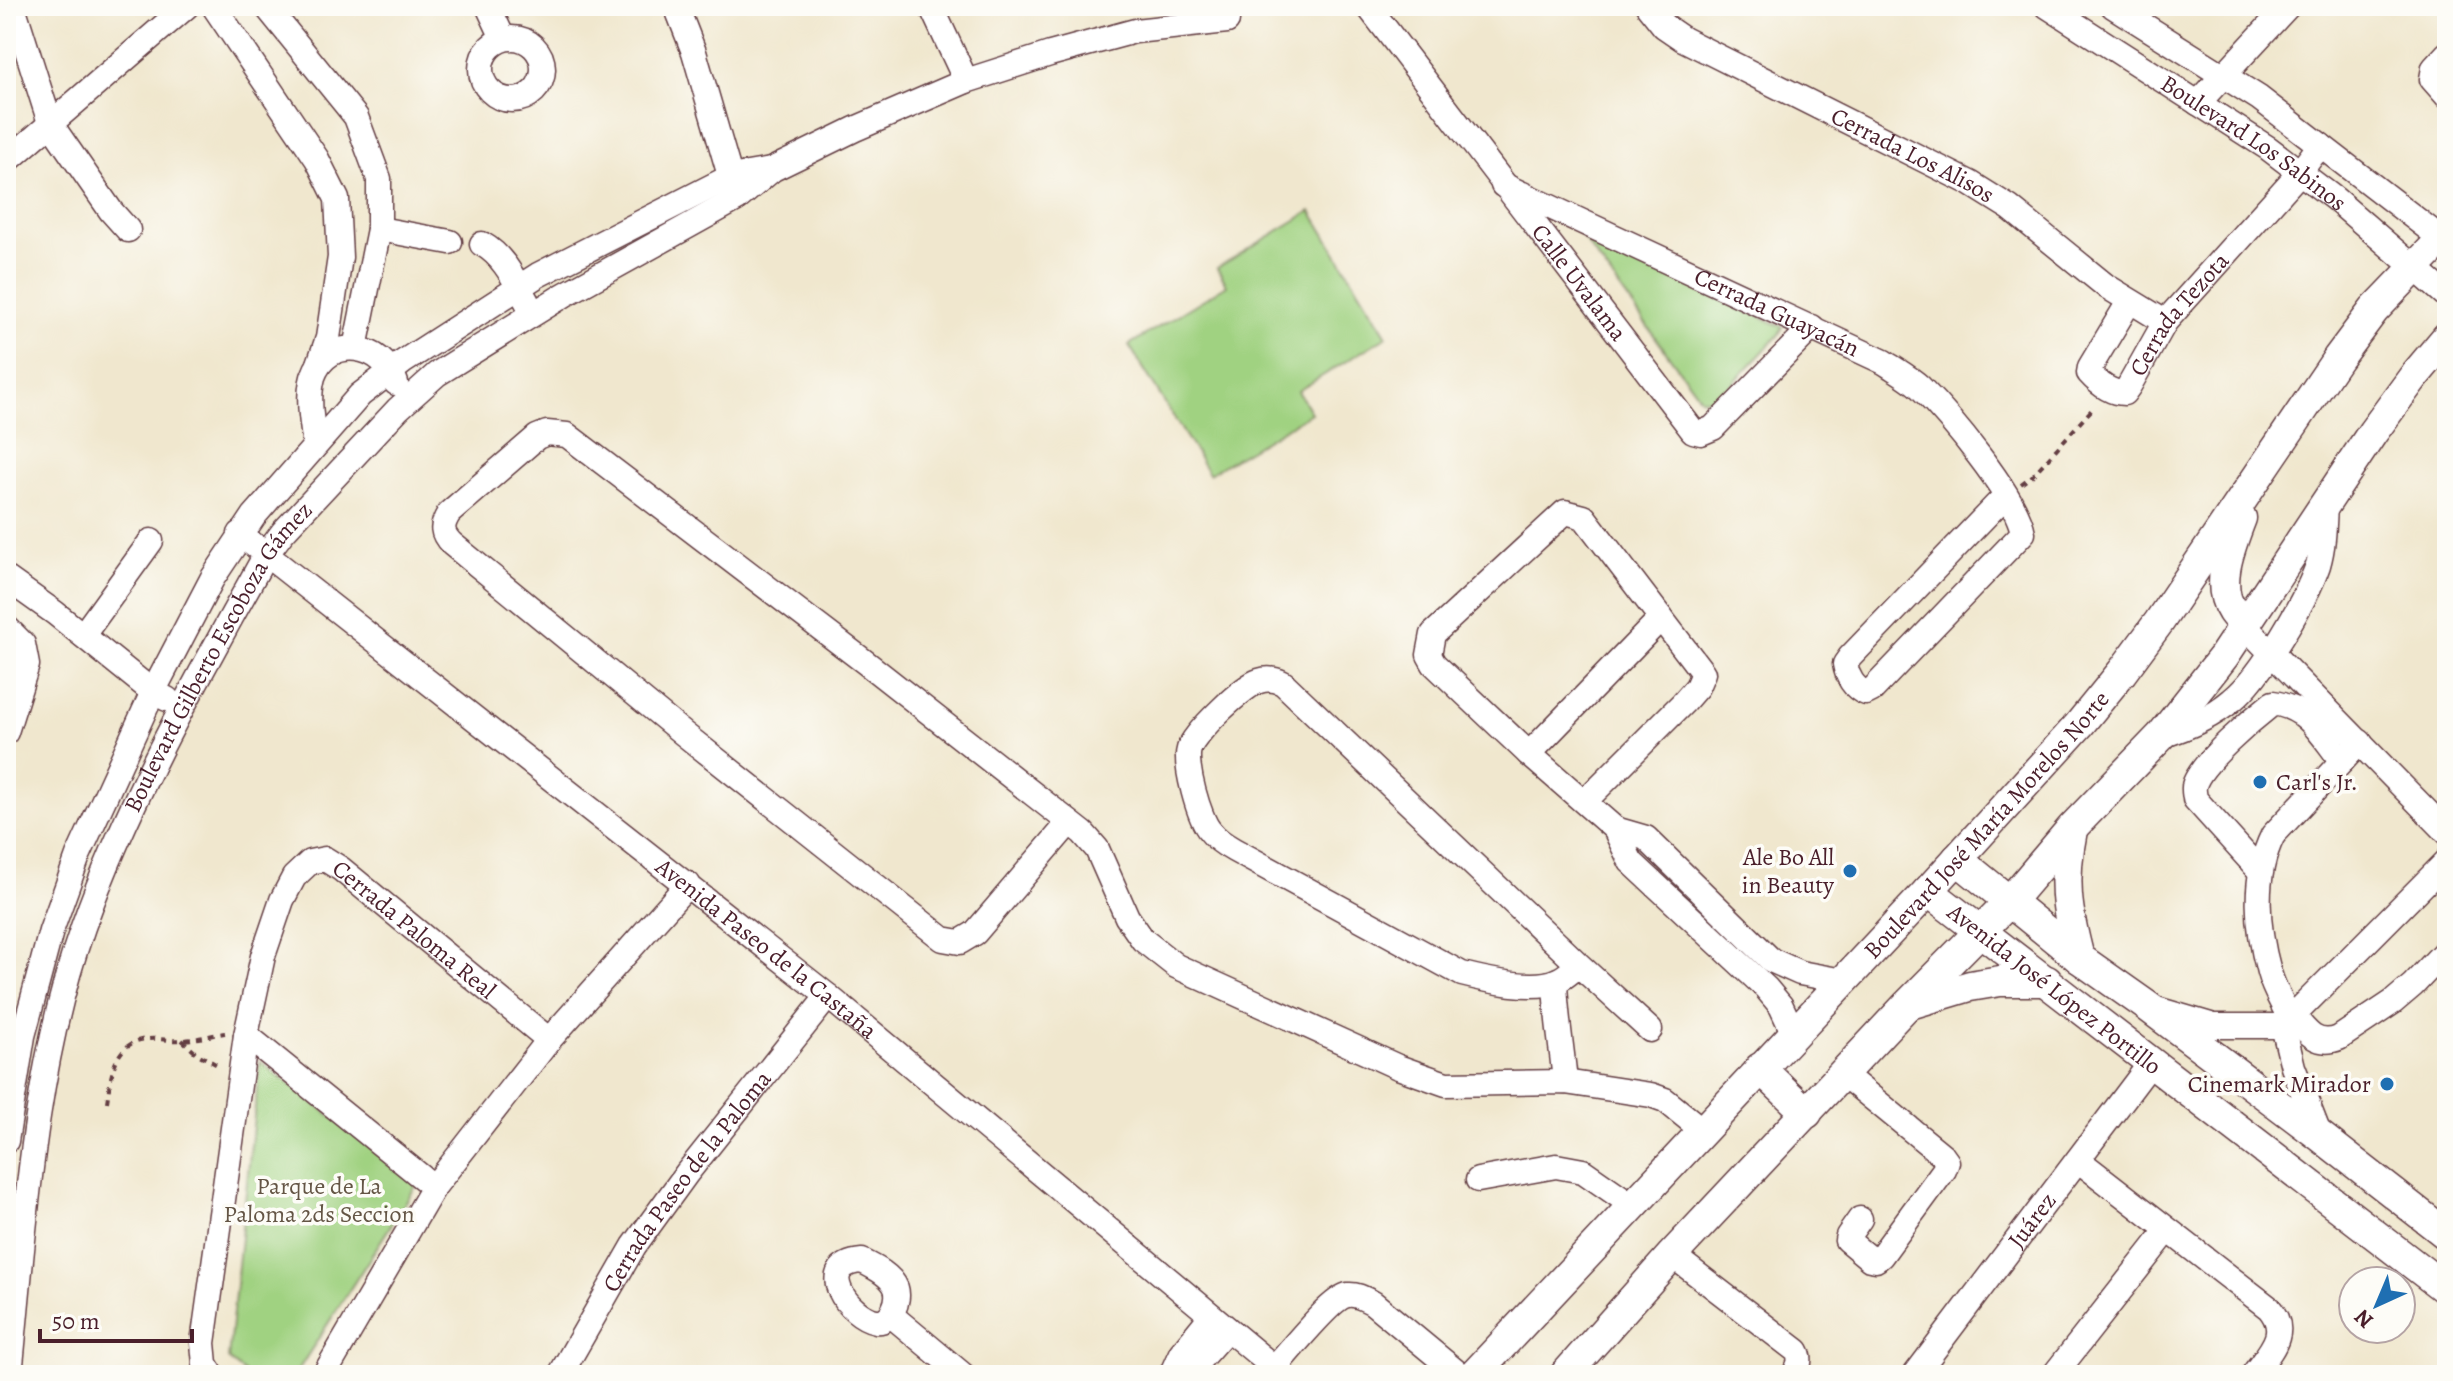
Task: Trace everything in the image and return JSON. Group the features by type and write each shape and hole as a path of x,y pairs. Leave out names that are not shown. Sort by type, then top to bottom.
{"main road":[{"name":"Boulevard José María Morelos Norte","path":"1474,1375 1928,891 2079,725 2122,672 2253,486 2302,407 2374,310 2445,238"},
{"path":"1565,1375 1672,1255 1908,1004 2009,902 2072,828 2161,736 2245,626 2398,398 2447,337"},
{"path":"2245,626 2231,610 2225,594 2225,573 2232,543 2253,486"},
{"path":"2072,828 2065,878 2066,903 2079,958"},
{"name":"Avenida José López Portillo","path":"1957,859 2079,958 2320,1136 2447,1235"},
{"name":"Avenida José López Portillo","path":"1928,891 2447,1290"},
{"path":"1908,1004 1970,986 2000,981 2047,981"},
{"path":"1760,1068 1807,1113"}],"street":[{"path":"13,6 50,123 111,211 128,230"},
{"path":"6,162 187,6"},
{"path":"266,6 356,117 379,179 379,229 375,260 355,348"},
{"path":"488,6 503,38"},
{"path":"676,6 694,52 733,188"},
{"path":"931,6 966,81"},
{"name":"Calle Uvalama","path":"1368,6 1693,431 1701,433 1713,428 1812,327"},
{"name":"Cerrada Los Alisos","path":"1648,6 1664,26 1683,39 1970,183 2010,208 2087,272 2129,302 2165,322"},
{"name":"Boulevard Los Sabinos","path":"2047,6 2240,128 2335,199 2447,296"},
{"name":"Boulevard Los Sabinos","path":"2113,6 2269,104 2445,238"},
{"path":"2198,103 2288,6"},
{"path":"216,7 317,159 337,199 340,257 328,338 311,388 315,445"},
{"name":"Boulevard Gilberto Escoboza Gámez","path":"6,1141 15,1033 78,856 153,692 212,579 240,534 360,395 392,370 538,275 966,81 1135,31 1227,21"},
{"path":"2447,54 2434,68 2432,79 2447,96"},
{"name":"Cerrada Tezota","path":"2129,302 2089,373 2110,389 2124,393 2165,322 2300,172 2320,145"},
{"path":"2335,199 2357,173"},
{"name":"Cerrada Guayacán","path":"1503,185 1884,362 1919,386 1986,466 2005,496 2022,525 2023,533 1872,690 1866,693 1859,691 1847,673 1845,664 1850,657 2005,496"},
{"name":"Boulevard Gilberto Escoboza Gámez","path":"10,1375 43,1081 83,929 109,860 144,784 265,556 283,532 398,409 437,374 733,188"},
{"path":"337,199 380,189"},
{"path":"379,229 450,242"},
{"path":"482,244 492,250 508,269 535,315"},
{"path":"340,257 375,260"},
{"path":"319,364 333,352 355,348 371,352 392,370 398,409"},
{"path":"1068,824 975,933 960,942 943,939 684,734 452,544 445,537 443,522 449,513 537,437 547,433 567,435 853,652 1083,833 1097,849 1127,917 1143,940 1176,966 1425,1078 1465,1085 1558,1082 1651,1095 1665,1100 1702,1130"},
{"path":"2161,736 2194,725 2235,698 2270,653 2305,596 2318,563 2324,536 2325,503"},
{"path":"1584,802 1683,703 1697,687 1703,673 1584,517 1565,512 1433,634 1429,655 1434,664 1529,754 1584,802 1615,829 1631,862 1766,988 1781,1006 1794,1034"},
{"name":"Avenida Paseo de la Castaña","path":"240,534 828,996 1279,1372"},
{"path":"83,635 151,541"},
{"path":"6,578 153,692 184,707"},
{"path":"1529,754 1661,618"},
{"path":"2245,626 2447,832"},
{"path":"6,627 23,644 27,665 6,732"},
{"path":"1579,965 1555,982 1538,984 1499,982 1462,974 1234,850 1209,830 1203,821 1190,771 1190,746 1247,686 1268,679 1283,683 1650,1030"},
{"path":"2260,871 2195,799 2193,787 2202,772 2234,735 2273,703 2290,705 2309,717 2342,761"},
{"path":"2320,1136 2293,1067 2289,1020 2269,974 2259,919 2260,871 2273,835 2360,742"},
{"path":"1615,829 1646,838 1771,960 1800,973 1843,981"},
{"name":"Cerrada Paloma Real","path":"212,1375 205,1364 203,1343 246,1035 263,956 282,900 301,868 310,862 325,859 341,869 549,1040"},
{"path":"2147,1006 2214,1026 2289,1020 2447,861"},
{"path":"324,1375 434,1187 549,1040 688,884"},
{"path":"1704,933 1723,913"},
{"path":"2289,1020 2315,1039 2329,1042 2339,1038 2393,1002 2447,949"},
{"path":"1555,982 1557,1025 1552,1033 1558,1082"},
{"name":"Cerrada Paseo de la Paloma","path":"560,1375 634,1246 687,1173 828,996"},
{"path":"15,1033 50,1045"},
{"path":"246,1035 434,1187"},
{"name":"Juárez","path":"1915,1375 2150,1064"},
{"path":"11,1070 43,1081"},
{"path":"1843,1074 1947,1162 1876,1260 1870,1259 1847,1240 1860,1219"},
{"path":"2078,1160 2276,1316 2280,1326 2277,1337 2253,1375"},
{"path":"1478,1180 1556,1166 1583,1171 1632,1205"},
{"path":"2054,1375 2167,1231"},
{"path":"1672,1255 1797,1351 1799,1364 1793,1375"},
{"path":"1279,1372 1333,1304 1348,1295 1360,1296 1373,1303 1460,1375"},
{"path":"891,1315 963,1375"},
{"path":"1171,1375 1181,1353 1219,1323"},
{"path":"1186,1375 1219,1323"}],"path":[{"path":"2005,496 2032,476 2110,389"},
{"path":"107,1102 112,1066 122,1050 134,1042 147,1039 182,1040 223,1033 246,1035"},
{"path":"182,1040 214,1064 241,1073"}],"green space":[{"path":"1311,211 1387,336 1298,391 1311,413 1209,474 1129,345 1227,285 1217,268"},
{"path":"1578,231 1783,327 1719,398 1700,398"},
{"name":"Parque de La Paloma 2ds Seccion","path":"260,1061 418,1183 295,1375 247,1375 228,1359"}],"place":[{"name":"Carl's Jr.","path":"2260,782"},
{"name":"Ale Bo All in Beauty","path":"1850,871"},
{"name":"Cinemark Mirador","path":"2387,1084"}]}
